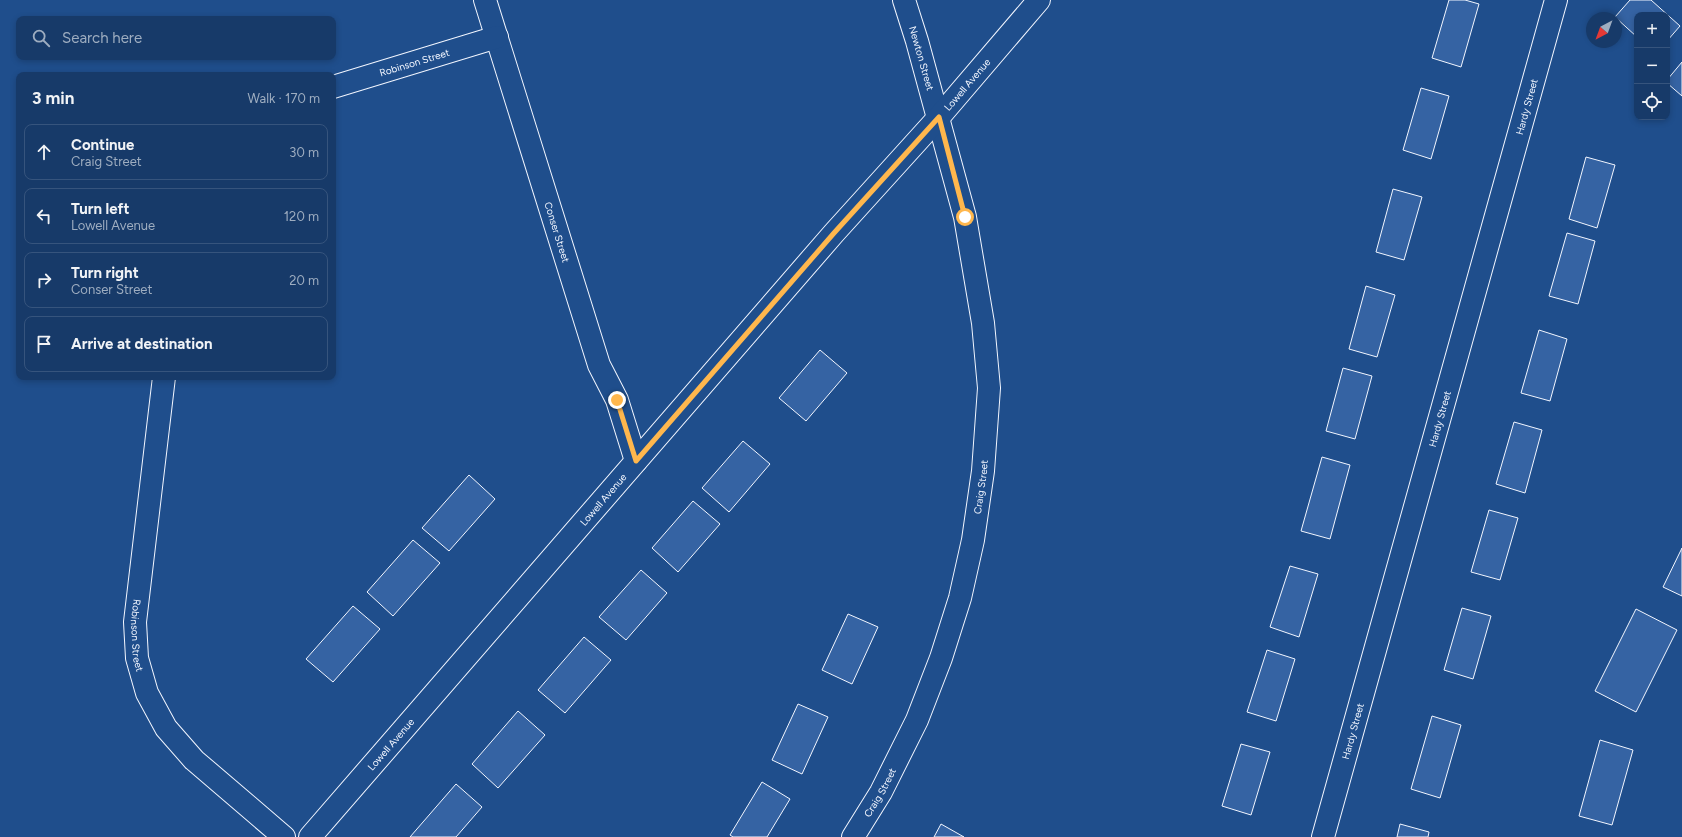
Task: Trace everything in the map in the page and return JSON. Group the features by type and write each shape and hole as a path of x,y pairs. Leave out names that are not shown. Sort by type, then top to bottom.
{"street":[{"name":"Conser Street","path":"485,0 599,365 617,400 636,461"},
{"name":"Newton Street","path":"904,0 918,40 939,117"},
{"name":"Lowell Avenue","path":"310,837 834,233 939,117 1039,0"},
{"name":"Hardy Street","path":"1323,837 1556,0"},
{"name":"Robinson Street","path":"336,87 497,37"},
{"name":"Craig Street","path":"853,837 880,792 916,720 941,658 960,598 972,548 983,471 989,388 983,323 965,217 939,117"},
{"name":"Robinson Street","path":"164,380 135,622 137,658 147,693 166,728 194,760 284,837"}],"building":[{"path":"1449,0 1465,0 1479,4 1461,67 1432,58"},
{"path":"1630,0 1651,0 1664,12 1634,12 1634,34 1622,23 1622,12 1619,12"},
{"path":"1670,17 1680,26 1670,38"},
{"path":"1682,62 1682,96 1670,86 1670,76"},
{"path":"1421,88 1449,96 1431,159 1403,150"},
{"path":"1586,157 1615,165 1597,228 1569,219"},
{"path":"1393,189 1422,197 1404,260 1376,252"},
{"path":"1567,233 1595,241 1578,304 1549,296"},
{"path":"1366,286 1395,295 1377,357 1349,349"},
{"path":"1539,330 1567,339 1550,401 1521,393"},
{"path":"820,350 847,373 806,421 779,398"},
{"path":"1343,368 1372,376 1355,439 1326,431"},
{"path":"1514,422 1542,430 1525,493 1496,484"},
{"path":"743,441 770,464 729,512 702,488"},
{"path":"1322,457 1350,465 1330,539 1301,531"},
{"path":"469,475 495,499 449,551 422,528"},
{"path":"693,501 720,524 678,572 652,548"},
{"path":"1489,510 1518,518 1500,580 1471,572"},
{"path":"413,540 440,563 393,616 367,592"},
{"path":"1682,548 1682,596 1663,587"},
{"path":"1290,566 1318,574 1299,637 1270,627"},
{"path":"641,570 667,593 626,640 599,617"},
{"path":"353,606 380,629 333,682 306,659"},
{"path":"1462,608 1491,616 1473,679 1444,670"},
{"path":"1636,609 1677,630 1636,712 1595,691"},
{"path":"848,614 878,627 852,684 822,670"},
{"path":"584,637 611,660 565,713 538,690"},
{"path":"1267,650 1295,659 1276,721 1247,712"},
{"path":"798,704 828,717 802,774 772,760"},
{"path":"518,711 545,735 498,788 472,764"},
{"path":"1432,716 1461,725 1440,798 1411,789"},
{"path":"1600,740 1633,750 1612,825 1579,816"},
{"path":"1241,744 1270,752 1251,815 1222,806"},
{"path":"762,782 790,799 767,837 733,837 730,835"},
{"path":"456,784 482,807 456,837 410,837"},
{"path":"941,824 964,837 934,837"},
{"path":"1400,824 1429,832 1428,837 1397,837"}],"route":[{"path":"617,400 636,461 834,233 939,117 965,217"}]}
